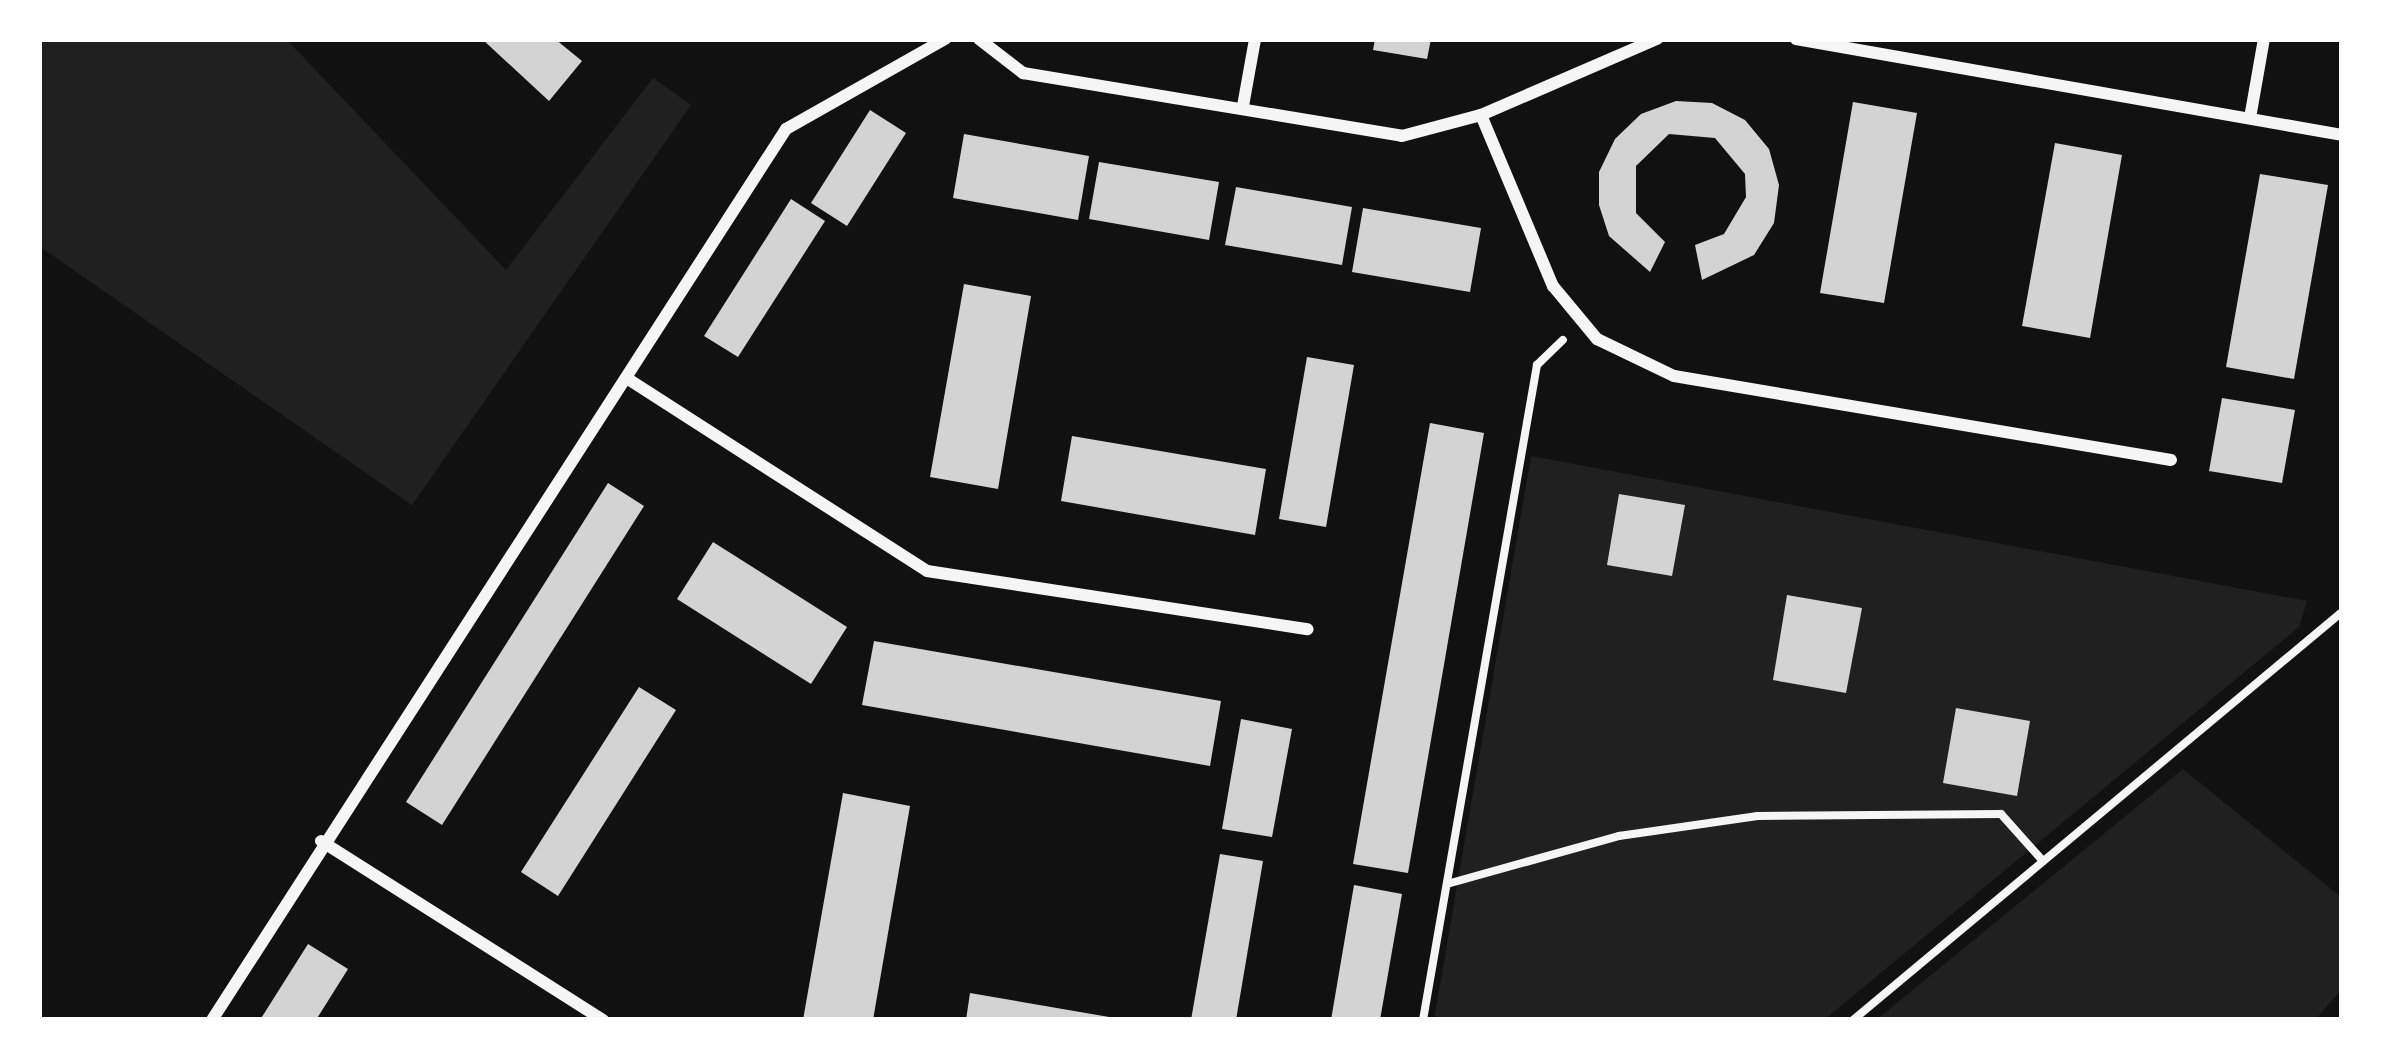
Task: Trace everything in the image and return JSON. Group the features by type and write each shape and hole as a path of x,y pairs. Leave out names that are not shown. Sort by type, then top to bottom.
{"street":[{"path":"212,1020 321,841 628,379 786,129 945,39"},
{"path":"979,39 1023,73 1402,136 1481,115 1657,39"},
{"path":"1243,106 1255,39"},
{"path":"1796,39 2342,135"},
{"path":"2250,118 2264,39"},
{"path":"1481,115 1552,286 1597,339 1674,376 2171,460"},
{"path":"628,379 927,571 1308,629"},
{"path":"321,841 602,1020"}],"path":[{"path":"1423,1020 1537,365 1582,321"},
{"path":"1853,1020 2342,612"},
{"path":"1447,884 1619,836 1758,816 2001,814 2043,861"}],"shaded area":[{"path":"39,39 286,39 506,270 653,78 691,105 412,505 39,246"},
{"path":"1531,456 2307,601 2299,627 1824,1020 1434,1020"},
{"path":"2183,769 2342,898 2342,989 2315,1020 1876,1020"}],"building":[{"path":"482,39 555,39 582,61 549,101"},
{"path":"1375,39 1431,39 1427,59 1373,50"},
{"path":"1676,101 1712,103 1745,120 1769,149 1779,185 1774,223 1754,255 1702,280 1695,245 1724,234 1746,197 1745,174 1715,138 1669,134 1636,166 1636,213 1665,242 1650,272 1609,236 1599,205 1599,172 1615,139 1641,114"},
{"path":"1853,102 1917,113 1884,303 1820,293"},
{"path":"870,110 906,133 847,226 811,203"},
{"path":"964,134 1089,156 1078,220 953,198"},
{"path":"2055,143 2122,155 2090,338 2022,326"},
{"path":"1099,162 1219,182 1209,240 1089,219"},
{"path":"2260,174 2328,185 2294,379 2226,367"},
{"path":"1236,187 1352,207 1342,265 1225,245"},
{"path":"791,199 825,221 738,357 704,336"},
{"path":"1363,208 1481,228 1470,292 1352,272"},
{"path":"964,284 1031,296 998,489 930,477"},
{"path":"1307,357 1354,365 1326,527 1279,519"},
{"path":"2222,398 2295,410 2282,483 2209,471"},
{"path":"1430,423 1484,433 1408,873 1353,864"},
{"path":"1072,436 1266,469 1255,535 1061,501"},
{"path":"608,483 644,506 442,825 406,802"},
{"path":"1619,494 1685,505 1672,576 1607,565"},
{"path":"713,542 847,627 811,684 677,599"},
{"path":"1787,595 1862,608 1846,693 1773,680"},
{"path":"874,641 1221,701 1210,766 862,705"},
{"path":"639,687 676,710 558,896 521,872"},
{"path":"1956,708 2030,721 2017,796 1943,783"},
{"path":"1241,719 1292,729 1272,837 1222,829"},
{"path":"843,793 910,806 873,1020 803,1020"},
{"path":"1220,854 1263,861 1236,1020 1191,1020"},
{"path":"1354,885 1402,894 1380,1020 1331,1020"},
{"path":"308,944 348,969 316,1020 260,1020"},
{"path":"970,993 1115,1018 1115,1020 966,1020"}]}
